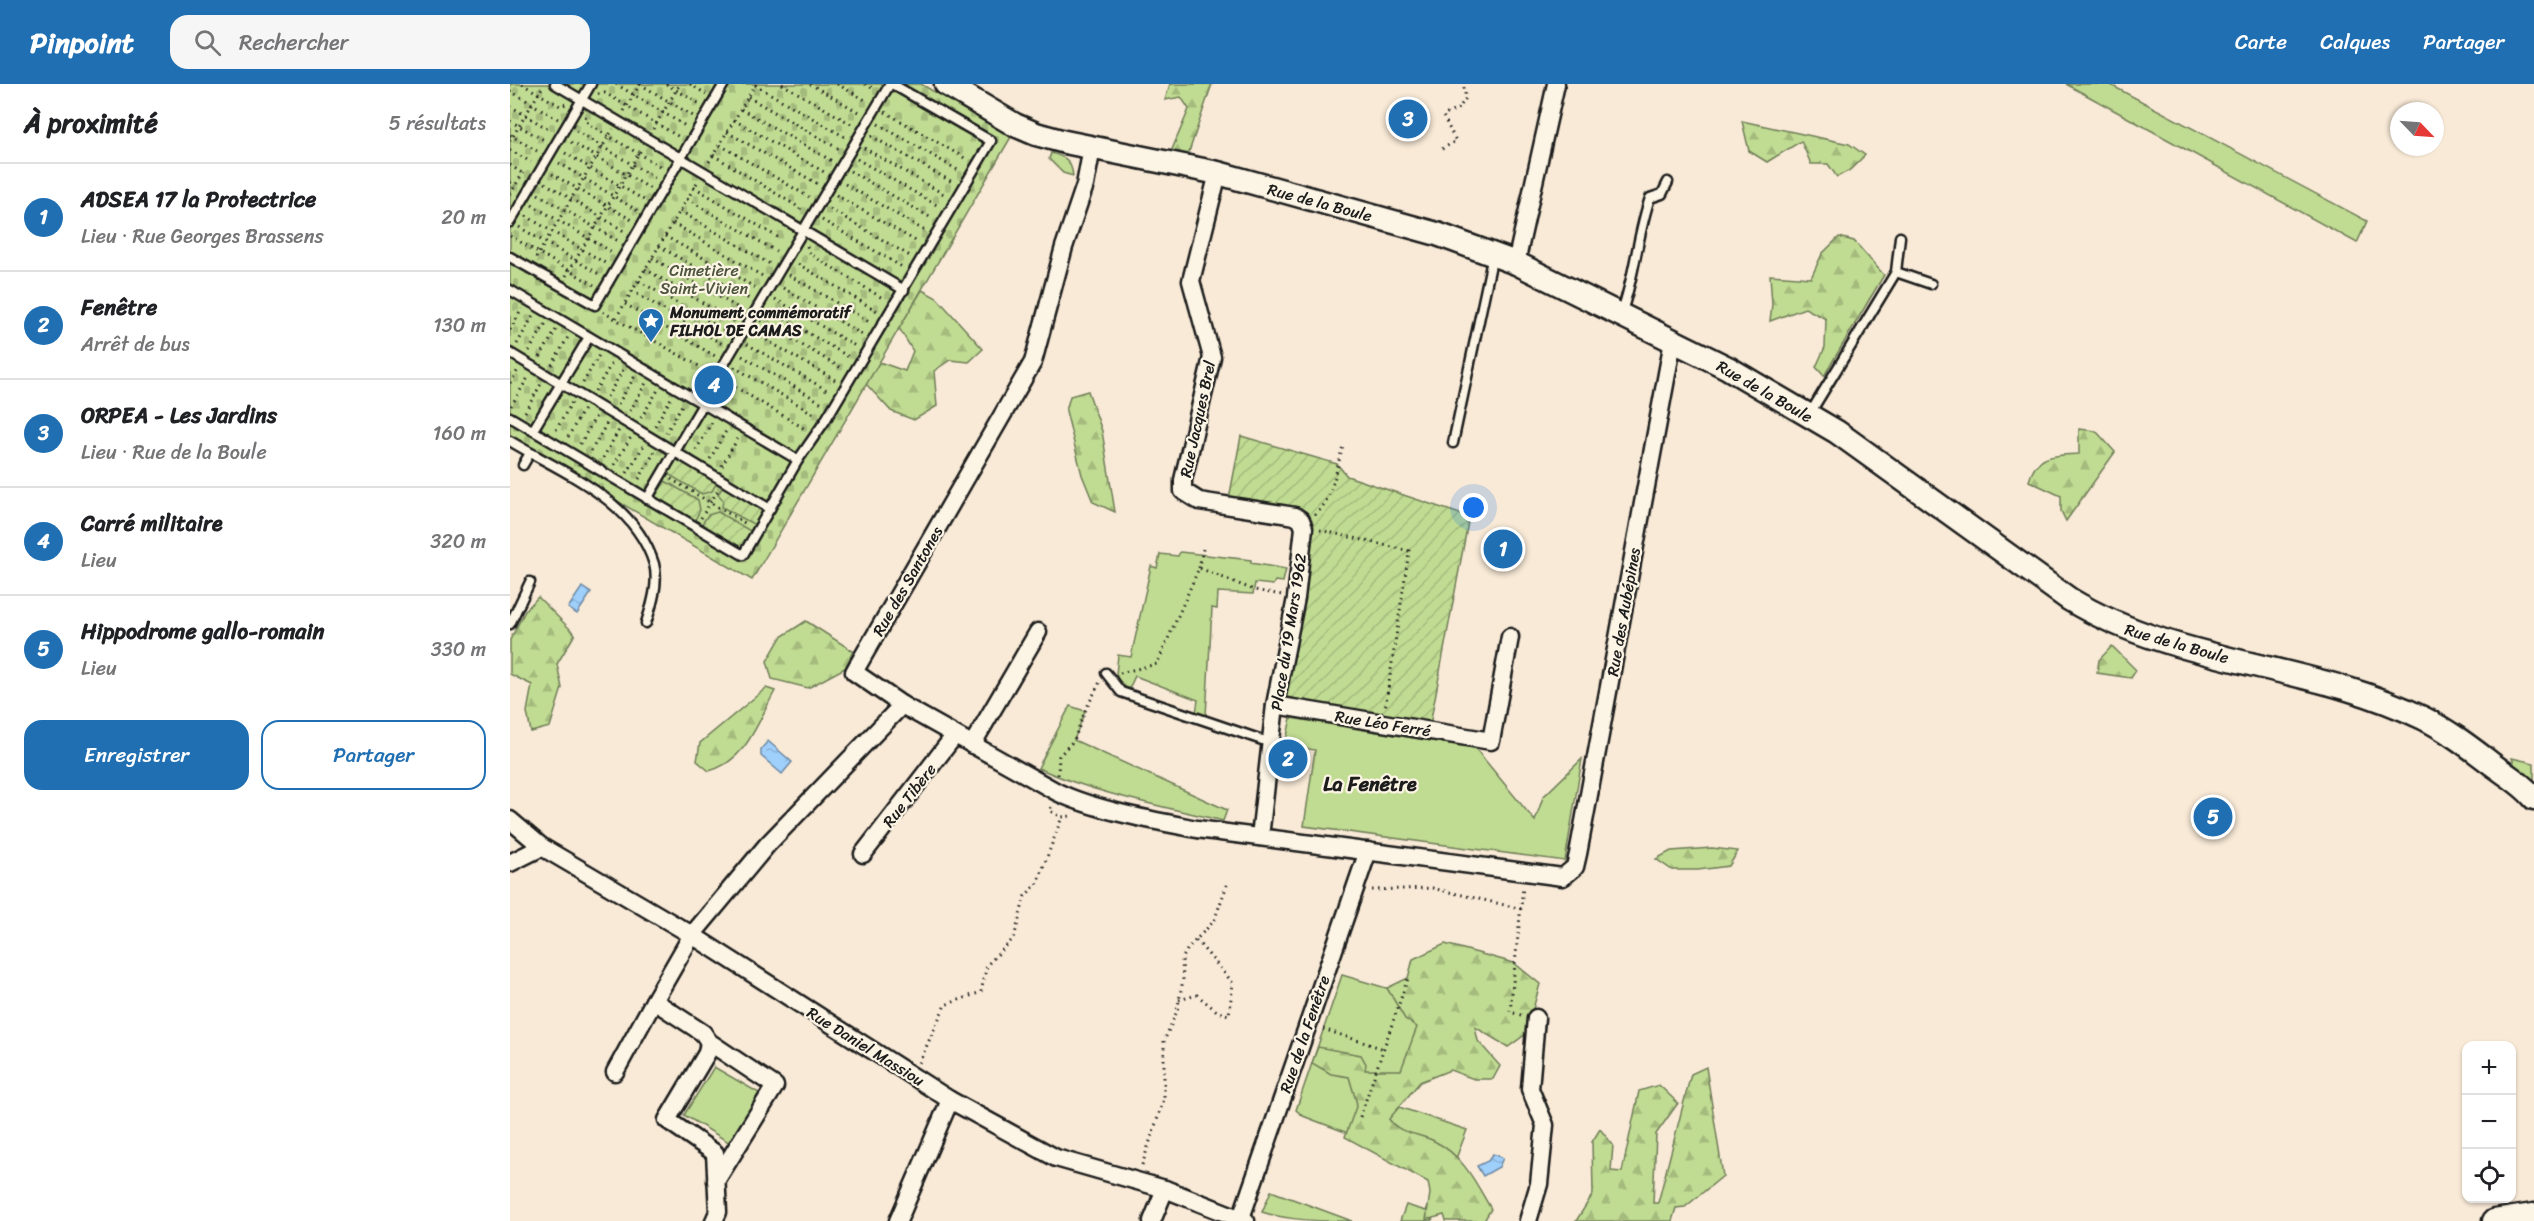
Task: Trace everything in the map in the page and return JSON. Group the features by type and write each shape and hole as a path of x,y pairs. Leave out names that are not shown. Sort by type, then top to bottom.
{"street":[{"name":"Rue de la Boule","path":"946,84 1036,134 1092,148 1218,173 1437,234 1516,263 1728,368 1809,415 1837,432 2091,612 2143,635 2337,687 2423,718 2454,735 2534,798"},
{"path":"1516,263 1556,84"},
{"name":"Rue des Santones","path":"902,705 854,672 1033,362 1064,247 1085,185 1092,148"},
{"name":"Rue Jacques Brel","path":"1218,173 1191,281 1212,357 1183,480 1183,491 1198,501 1286,513 1302,524"},
{"name":"Rue des Aubépines","path":"1524,873 1563,877 1575,867 1673,341"},
{"name":"Place du 19 Mars 1962","path":"1260,837 1275,705 1296,598 1302,524"},
{"path":"972,745 1038,632"},
{"name":"Rue Léo Ferré","path":"1275,705 1491,741 1510,637"},
{"path":"615,1072 692,935 767,845 902,705 1057,792 1074,799 1160,822 1524,873"},
{"name":"Rue Tibère","path":"863,854 955,735"},
{"name":"Rue Daniel Massiou","path":"510,820 542,847 692,935 950,1100 1056,1158 1165,1189 1239,1219"},
{"path":"510,863 542,847"},
{"name":"Rue de la Fenêtre","path":"1239,1219 1368,851"},
{"path":"654,1001 703,1033 709,1042 775,1086 716,1181"},
{"path":"1528,1221 1539,1184 1545,1125 1530,1089 1536,1018"},
{"path":"709,1042 707,1053 667,1120 715,1153 718,1212 714,1221"},
{"path":"898,1221 950,1100"},
{"path":"1152,1221 1165,1189"},
{"path":"2494,1221 2534,1215"}],"lane":[{"path":"555,84 904,290"},
{"path":"510,221 591,84"},
{"path":"510,257 595,305 724,84"},
{"path":"510,417 743,555 798,460 816,435 904,290 991,141 891,84 717,376"},
{"path":"1620,315 1631,286 1643,219 1650,198 1662,194 1668,182"},
{"path":"1809,415 1896,272 1900,237"},
{"path":"1453,443 1493,254"},
{"path":"1896,272 1931,284"},
{"path":"510,290 798,460"},
{"path":"533,430 589,337"},
{"path":"510,354 770,509"},
{"path":"647,499 703,404"},
{"path":"510,441 607,498 623,511 642,538 655,566 654,599 646,622"},
{"path":"523,465 530,453"},
{"path":"510,624 530,582"},
{"path":"1108,676 1121,692 1271,743"}],"path":[{"path":"522,84 560,106 605,93 690,143"},
{"path":"510,141 544,84"},
{"path":"616,84 696,132"},
{"path":"530,268 640,84 703,122"},
{"path":"666,84 710,110"},
{"path":"560,286 680,84"},
{"path":"690,84 716,100"},
{"path":"616,318 756,84"},
{"path":"810,84 970,177"},
{"path":"837,84 977,165"},
{"path":"1442,150 1456,141 1443,116 1459,108 1466,98 1463,84"},
{"path":"510,91 666,184"},
{"path":"582,100 588,124 673,174"},
{"path":"510,106 660,194"},
{"path":"510,121 654,206"},
{"path":"511,136 647,216"},
{"path":"510,150 642,226"},
{"path":"713,155 800,208 803,232 810,254 894,305"},
{"path":"510,165 635,237"},
{"path":"510,194 523,173"},
{"path":"510,182 515,186"},
{"path":"694,187 779,238"},
{"path":"529,189 629,248"},
{"path":"523,199 623,258"},
{"path":"517,210 616,270"},
{"path":"813,215 913,274"},
{"path":"510,221 610,280"},
{"path":"510,236 603,291"},
{"path":"510,330 527,300"},
{"path":"510,354 538,306"},
{"path":"510,383 551,314"},
{"path":"689,460 718,413"},
{"path":"704,469 731,421"},
{"path":"696,527 710,503 743,428"},
{"path":"1302,524 1324,507 1343,446"},
{"path":"662,474 757,530"},
{"path":"1302,524 1409,551 1383,723"},
{"path":"1081,818 1062,817 1050,811 1057,792 1059,756 1074,740 1085,711 1108,676 1157,664 1199,568 1203,549"},
{"path":"1199,568 1254,590 1296,598"},
{"path":"911,1074 920,1061 945,1005 981,992 987,965 1014,938 1025,896 1037,884 1062,817"},
{"path":"1524,873 1510,1012 1536,1018"},
{"path":"1137,1182 1164,1099 1164,1041 1179,1000 1183,980 1182,959 1214,921 1228,882"},
{"path":"1355,888 1377,891 1432,888 1522,909"},
{"path":"1179,1000 1197,995 1218,1011 1228,1015 1233,983 1196,940"},
{"path":"1360,1117 1408,978"},
{"path":"1308,1023 1384,1049"}],"green space":[{"name":"Cimetière Saint-Vivien","path":"510,84 921,84 1011,137 752,580 510,438"},
{"path":"1170,84 1212,84 1188,155 1171,152 1189,109 1181,97 1165,100"},
{"path":"2066,84 2109,84 2367,221 2357,243"},
{"path":"1742,121 1849,144 1865,155 1850,170 1837,177 1828,164 1811,164 1801,141 1767,162 1749,151"},
{"path":"1051,153 1067,160 1073,176 1063,173 1049,159"},
{"path":"1839,237 1854,241 1884,275 1824,376 1816,367 1825,347 1826,319 1805,308 1770,321 1772,304 1770,275 1811,278 1822,254"},
{"path":"922,290 937,298 983,349 969,362 950,360 934,371 937,406 914,420 891,411 866,384 879,362 905,371 913,351 899,328"},
{"path":"1088,391 1102,431 1115,512 1093,502 1082,475 1066,411 1070,396"},
{"path":"2079,429 2096,431 2115,452 2066,521 2061,511 2061,496 2029,481 2032,472 2042,461 2054,456 2079,454"},
{"path":"1241,436 1337,464 1347,476 1469,517 1429,730 1275,705 1301,520 1228,504"},
{"path":"677,458 717,482 712,491 702,494 668,474"},
{"path":"665,481 698,500 700,510 695,520 655,497"},
{"path":"724,485 765,509 755,525 722,507 723,500 718,494"},
{"path":"718,512 752,532 742,548 702,524 708,515"},
{"path":"1180,552 1251,560 1251,563 1286,569 1283,582 1275,581 1273,585 1255,583 1253,594 1218,592 1217,609 1212,608 1206,716 1196,713 1198,700 1135,676 1129,689 1120,684 1116,674 1118,655 1131,657 1151,566 1157,568 1160,554 1178,556"},
{"path":"538,597 575,634 557,664 562,688 550,727 531,732 527,712 532,685 510,674 510,640 525,611"},
{"path":"806,621 853,651 845,668 808,688 772,679 767,661 781,637"},
{"path":"2112,646 2136,670 2131,678 2097,673 2099,660"},
{"path":"766,688 775,691 750,738 733,758 709,771 697,761 700,743"},
{"path":"1070,706 1085,711 1074,740 1227,810 1223,821 1106,792 1038,768"},
{"path":"1291,718 1475,748 1535,821 1543,797 1582,759 1565,861 1304,826 1315,750 1285,745"},
{"path":"2512,758 2534,763 2534,781 2515,766"},
{"path":"1712,848 1738,851 1729,866 1698,870 1672,870 1656,859 1671,851"},
{"path":"1445,944 1514,963 1540,984 1526,1034 1508,1047 1475,1027 1478,1041 1500,1066 1493,1079 1474,1079 1450,1070 1420,1082 1389,1119 1398,1128 1428,1138 1444,1147 1461,1162 1491,1209 1484,1221 1446,1221 1444,1215 1426,1220 1430,1193 1428,1182 1345,1137 1357,1104 1349,1077 1331,1074 1312,1063 1318,1047 1361,1055 1366,1064 1365,1070 1401,1070 1417,1027 1405,1019 1387,988 1408,978 1413,959"},
{"path":"1342,975 1427,1000 1399,1107 1467,1130 1432,1221 1400,1221 1406,1205 1426,1211 1442,1169 1303,1116 1296,1110"},
{"path":"714,1067 759,1093 730,1143 684,1115"},
{"path":"1706,1067 1723,1176 1685,1207 1676,1208 1672,1221 1576,1221 1593,1194 1592,1142 1600,1129 1613,1145 1611,1171 1622,1172 1639,1091 1659,1085 1678,1103 1656,1134 1653,1203 1658,1203 1691,1074"},
{"path":"1271,1191 1352,1221 1294,1219 1262,1212"}],"water":[{"path":"582,587 591,593 577,614 568,608"},
{"path":"768,741 792,762 782,774 761,756 761,749"},
{"path":"1493,1154 1503,1158 1499,1167 1483,1176 1477,1166 1488,1161"}],"place":[{"name":"ORPEA - Les Jardins","path":"1408,119"},
{"name":"Monument commémoratif FILHOL DE CAMAS","path":"651,344"},
{"name":"Carré militaire","path":"714,385"},
{"name":"ADSEA 17 la Protectrice","path":"1503,549"},
{"name":"Fenêtre","path":"1288,759"},
{"name":"Hippodrome gallo-romain","path":"2213,817"}],"district":[{"name":"La Fenêtre","path":"1370,784"}]}
